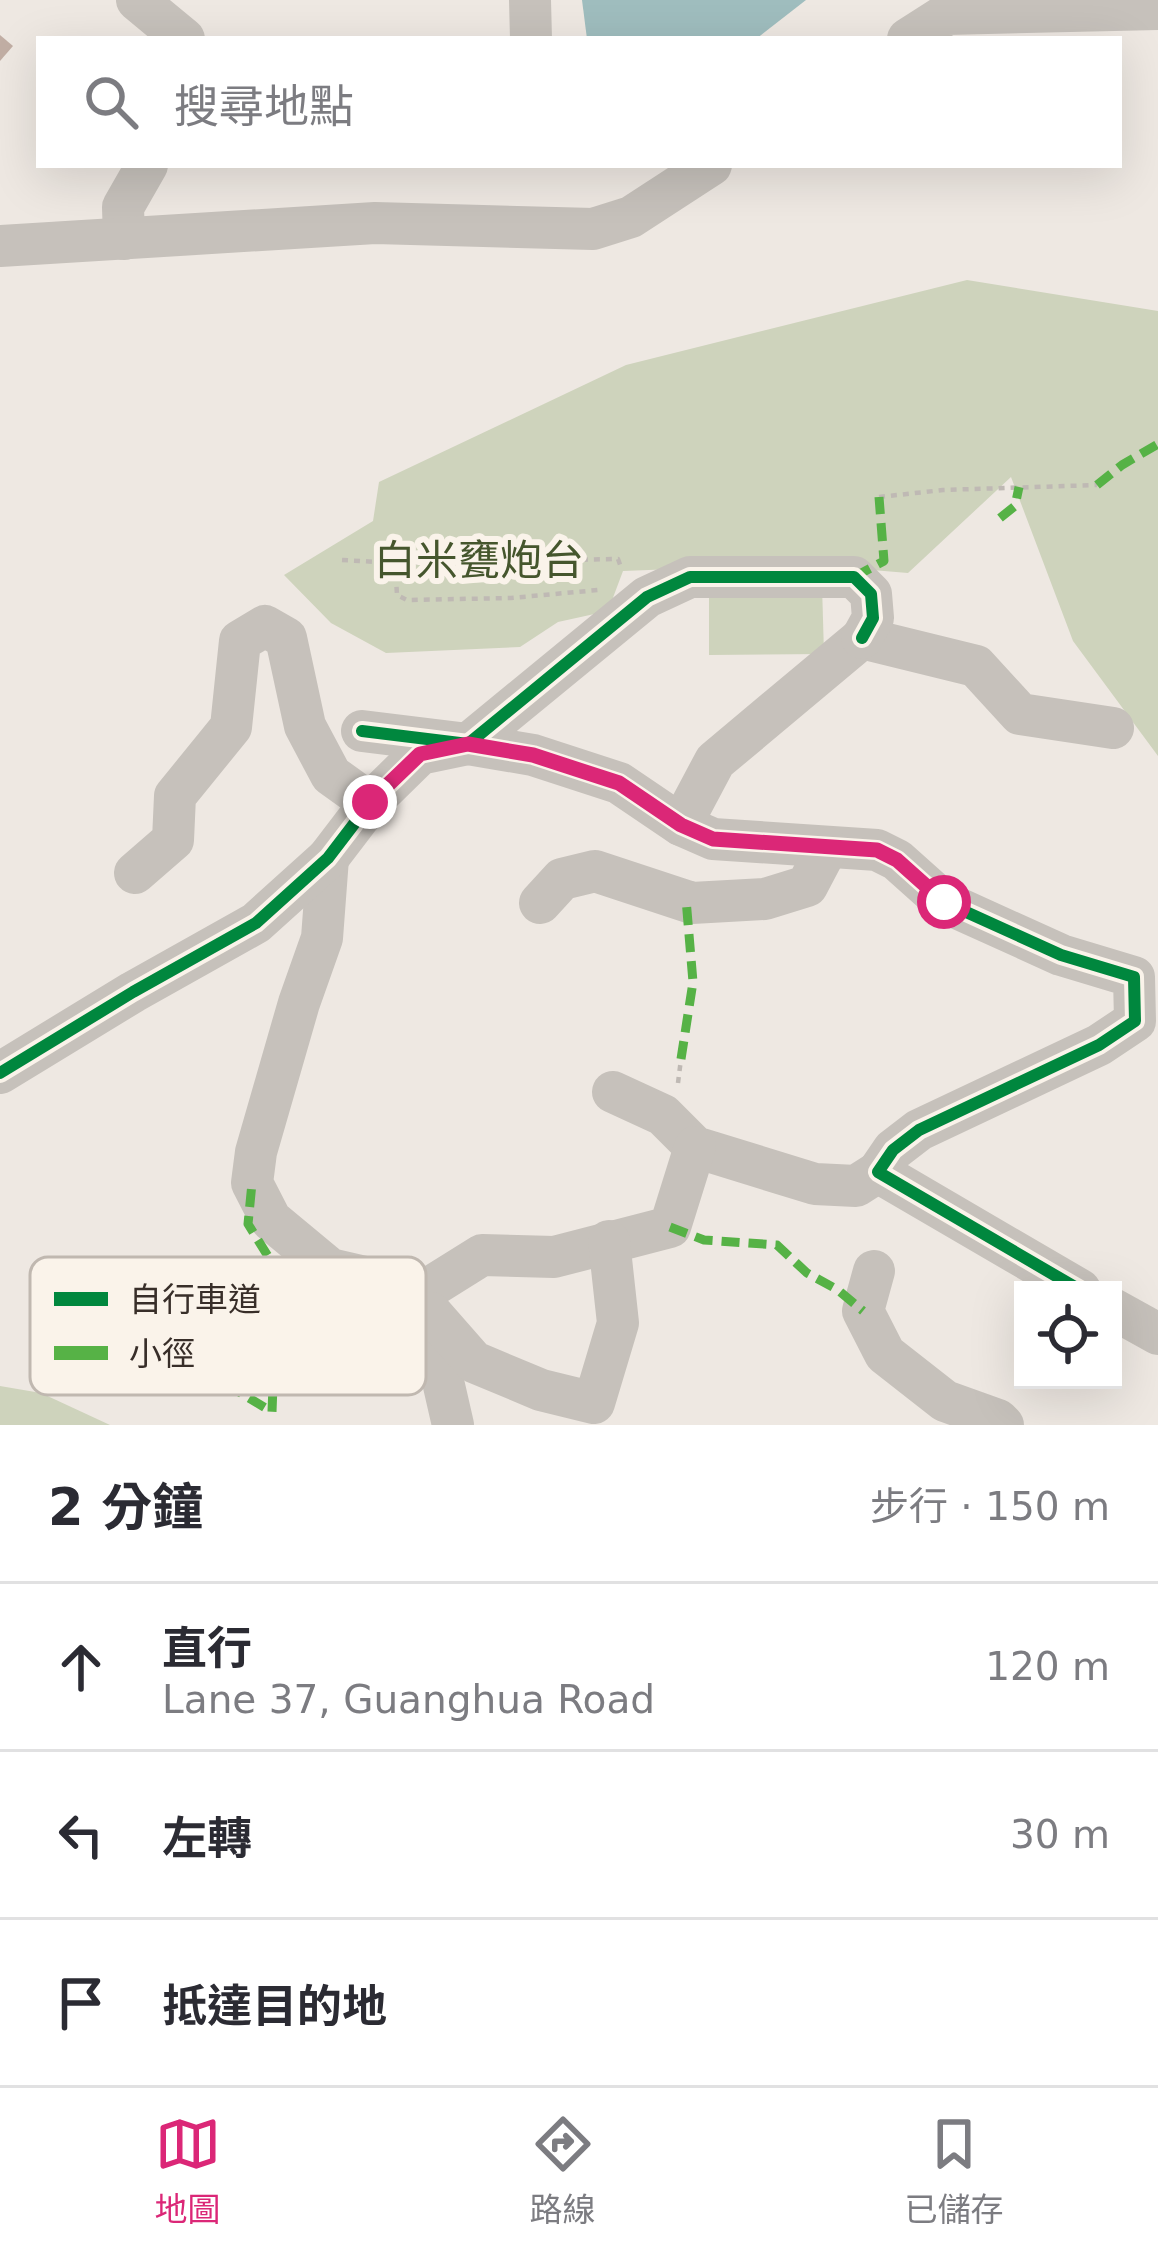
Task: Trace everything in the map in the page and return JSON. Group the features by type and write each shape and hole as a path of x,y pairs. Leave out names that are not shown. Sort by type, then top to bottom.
{"street":[{"path":"137,0 180,36"},
{"path":"530,0 531,36"},
{"path":"913,36 947,14 1158,9"},
{"path":"124,238 123,207 145,168"},
{"path":"0,246 375,223 592,229 631,217 706,168"},
{"path":"0,1073 256,923 328,857 370,802 420,754 468,744 633,607 690,577 854,577 871,593 872,618 862,638 715,761 681,825"},
{"path":"135,873 173,840 175,796 232,727 241,641 265,626 286,638 305,726 331,775 370,802"},
{"path":"862,638 976,666 1020,713 1113,728"},
{"path":"362,731 533,755 619,783 681,825 713,839 877,850 897,860 944,902 1061,955 1134,977 1136,1021 1099,1045 920,1130 893,1150 878,1172 856,1186 815,1184 695,1147 663,1115 613,1092"},
{"path":"540,903 562,879 595,871 692,903 764,899 807,886 827,848"},
{"path":"316,1257 271,1220 252,1183 262,1131 322,938 328,857"},
{"path":"426,1298 482,1255 554,1257 670,1226 695,1147"},
{"path":"878,1172 1065,1281"},
{"path":"426,1306 474,1362 541,1390 594,1403 618,1323 609,1241"},
{"path":"874,1271 863,1311 885,1354 945,1401 1004,1425"},
{"path":"1122,1314 1158,1334"},
{"path":"426,1317 453,1425"}],"path":[{"path":"879,497 1097,485"},
{"path":"343,560 618,559 633,607"},
{"path":"395,563 397,596 407,600 511,598 583,589 633,607"}],"green space":[{"name":"白米甕炮台","path":"967,280 1158,311 1158,756 1073,641 1011,477 908,573 800,564 623,571 608,611 558,622 520,647 386,653 331,623 284,575 373,521 379,482 626,365"},
{"path":"709,585 822,585 824,654 709,655"},
{"path":"0,1386 45,1395 110,1425 0,1425"}],"water":[{"path":"582,0 806,0 760,36 587,36"}],"building":[{"path":"0,35 13,46 0,61"}],"marked path":[{"path":"1097,485 1158,444"},
{"path":"1000,518 1015,506 1019,487"},
{"path":"854,577 884,561 879,497"},
{"path":"681,1059 693,982 686,899"},
{"path":"252,1183 248,1224 268,1257"},
{"path":"670,1227 704,1240 777,1245 807,1273 863,1311"},
{"path":"244,1395 272,1412 273,1395"}],"cycle path":[{"path":"0,1073 256,923 328,858 370,803 420,754 468,744 647,597 690,577 854,577 871,594 873,618 862,638"},
{"path":"362,731 533,755 619,783 681,825 713,839 877,850 897,860 944,902 1061,955 1134,977 1135,1021 1099,1045 919,1130 893,1150 878,1172 1065,1281"}],"route":[{"path":"370,802 420,754 468,744 533,755 619,783 681,825 713,839 877,850 897,860 944,902"}]}
